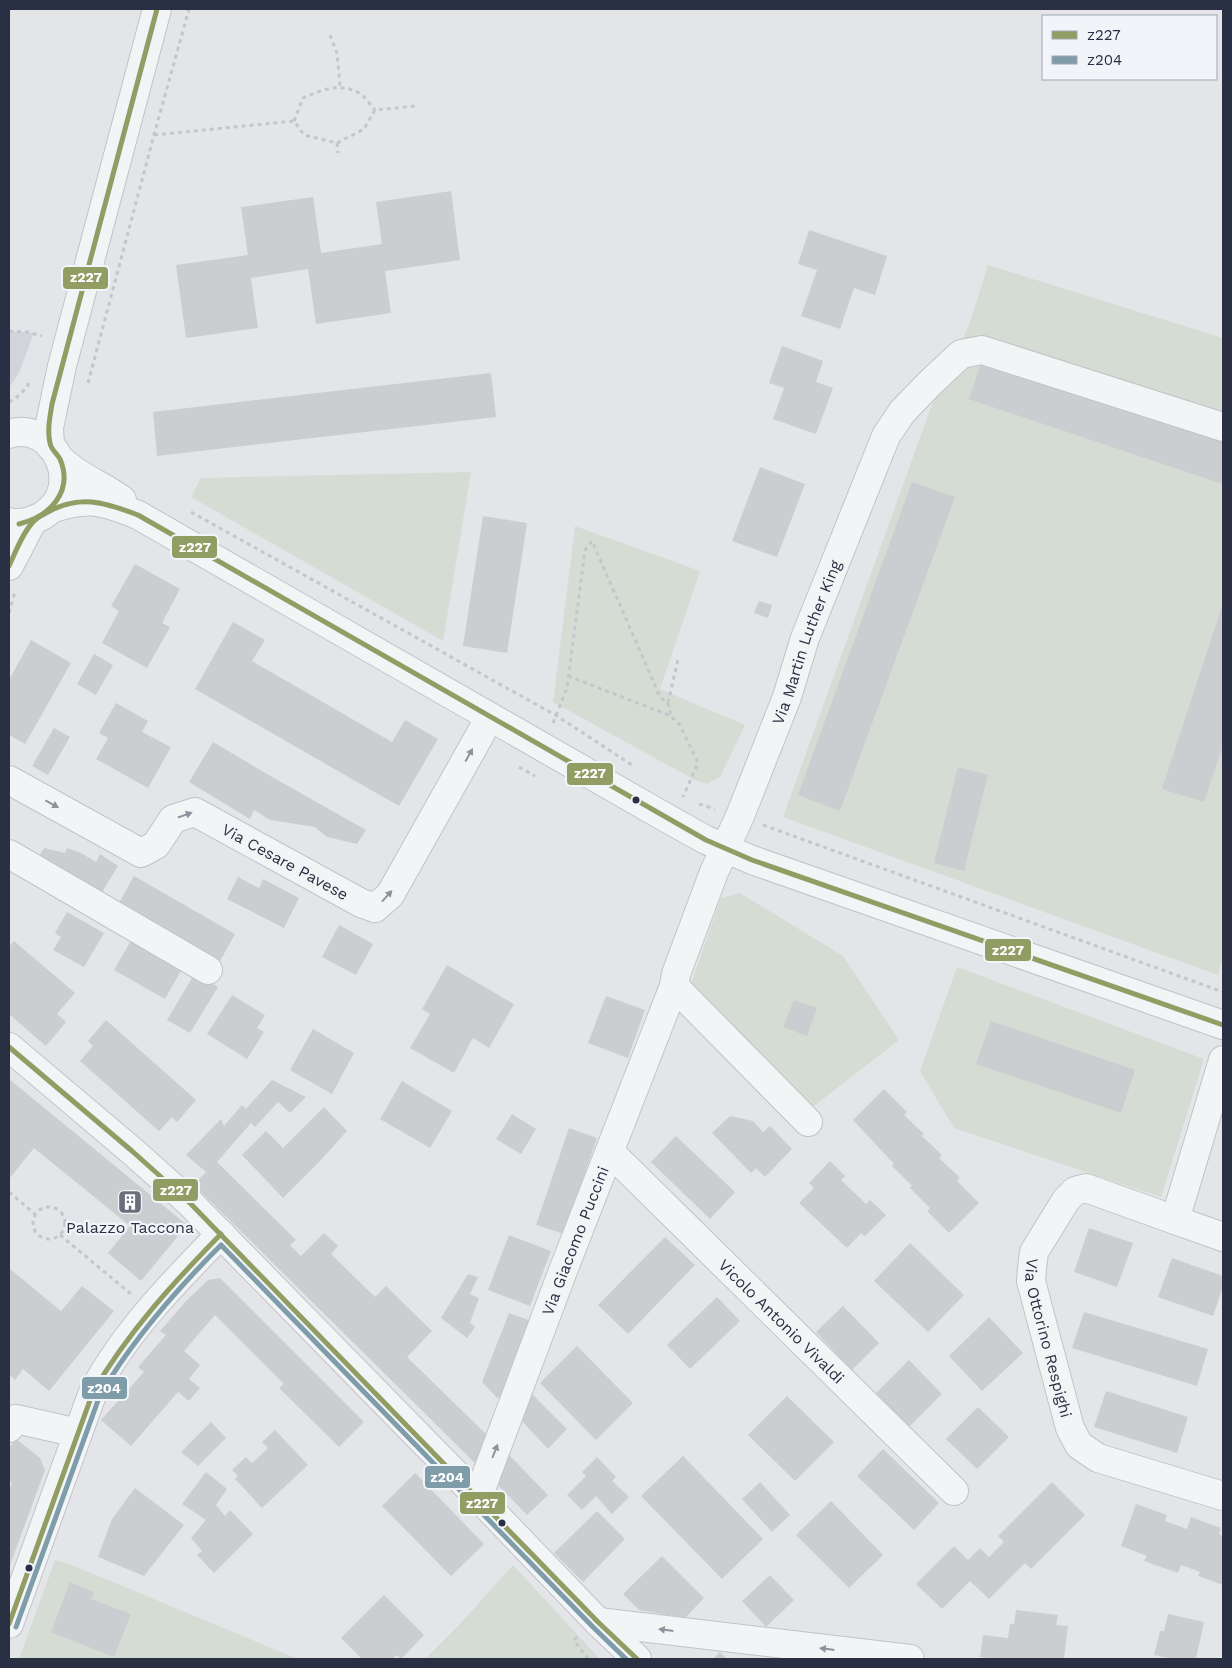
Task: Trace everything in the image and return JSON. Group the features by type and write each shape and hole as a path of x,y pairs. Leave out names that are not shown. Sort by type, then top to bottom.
{"street":[{"path":"13,576 31,517 62,490 64,474 55,453 49,428 62,366 158,9"},
{"name":"Via Martin Luther King","path":"726,848 787,697 805,638 886,436 902,412 961,354 982,350 1223,427"},
{"path":"11,434 41,401 62,366"},
{"path":"11,434 29,434 44,440 55,453 81,476 113,493 138,515"},
{"path":"31,517 73,502 89,500 112,504 138,515 670,820 726,848 752,860 1223,1025"},
{"name":"Via Cesare Pavese","path":"9,780 142,853 156,845 173,819 195,812 361,904 375,908 390,895 490,717"},
{"name":"Via Giacomo Puccini","path":"478,1497 674,986 676,974 710,881 726,848"},
{"path":"9,854 208,970"},
{"path":"674,986 808,1122"},
{"path":"9,1047 188,1201 598,1622 637,1659"},
{"path":"1175,1220 1223,1060"},
{"name":"Vicolo Antonio Vivaldi","path":"610,1152 954,1491"},
{"name":"Via Ottorino Respighi","path":"1223,1237 1086,1188 1075,1191 1066,1200 1034,1252 1032,1281 1070,1428 1079,1446 1098,1458 1223,1496"},
{"path":"9,1624 93,1392 106,1369 150,1310 179,1276 221,1234"},
{"path":"12,1423 78,1432"},
{"path":"598,1622 910,1659"}],"path":[{"path":"85,391 94,365 96,350 189,9"},
{"path":"330,35 337,53 340,86"},
{"path":"294,120 303,98 319,90 340,86 360,93 375,110"},
{"path":"375,110 418,106"},
{"path":"294,120 304,136 337,142 364,129 375,110"},
{"path":"154,135 294,120"},
{"path":"337,142 338,153"},
{"path":"9,331 28,332 48,338"},
{"path":"188,510 557,716 636,768"},
{"path":"557,716 567,688 585,550 592,541 660,697 668,703"},
{"path":"9,612 13,576"},
{"path":"671,716 668,703 678,659"},
{"path":"568,676 671,716 680,725 698,763 683,799"},
{"path":"675,794 683,799 740,816 1223,992"},
{"path":"9,1192 35,1214"},
{"path":"51,1207 60,1211 64,1218 65,1227 60,1235 52,1239 43,1238 36,1232 33,1223 35,1214 42,1208 51,1207"},
{"path":"60,1235 150,1310"}],"shaded area":[{"path":"988,265 1223,338 1223,958 1218,975 783,817 930,410 969,325"},
{"path":"9,331 34,333 19,373 9,388"},
{"path":"471,472 443,641 191,497 201,478"},
{"path":"575,526 700,571 660,689 745,725 720,777 707,784 695,780 553,702"},
{"path":"740,893 843,956 899,1040 810,1109 691,983 721,898"},
{"path":"957,967 1204,1059 1161,1197 954,1128 920,1071"},
{"path":"55,1560 72,1565 298,1659 19,1659"},
{"path":"513,1565 600,1659 425,1659 459,1625"}],"building":[{"path":"451,191 460,260 385,271 391,313 316,324 308,269 251,278 258,328 186,338 176,265 248,255 241,207 313,197 321,253 382,244 376,202"},
{"path":"809,230 887,256 875,295 854,288 840,329 801,316 817,270 798,264"},
{"path":"782,346 823,361 816,382 833,388 816,434 773,419 784,388 769,383"},
{"path":"984,354 1223,435 1223,484 969,399"},
{"path":"491,373 496,417 157,456 153,412"},
{"path":"760,467 805,484 777,557 732,541"},
{"path":"912,482 955,497 840,811 798,795"},
{"path":"483,516 527,523 507,653 463,646"},
{"path":"135,564 180,589 162,623 170,627 147,668 102,643 119,611 111,606"},
{"path":"759,601 772,605 768,618 754,613"},
{"path":"1223,603 1223,745 1204,802 1162,789"},
{"path":"233,622 265,640 252,661 392,742 405,720 438,739 399,806 195,689"},
{"path":"31,640 71,663 25,744 9,735 9,680"},
{"path":"94,654 113,665 96,695 77,684"},
{"path":"116,703 148,721 142,732 171,747 148,788 96,759 108,738 99,733"},
{"path":"54,728 70,737 48,775 32,766"},
{"path":"213,742 366,830 357,844 327,837 315,827 270,820 254,810 250,819 189,782"},
{"path":"958,767 988,775 964,871 934,863"},
{"path":"44,848 65,853 67,848 81,853 96,862 100,854 118,866 99,897 37,860"},
{"path":"134,876 235,934 220,961 119,903"},
{"path":"238,877 259,888 263,879 299,898 284,928 227,899"},
{"path":"67,912 104,933 84,967 53,950 61,937 55,933"},
{"path":"339,925 373,944 356,975 322,957"},
{"path":"132,939 183,967 165,999 114,970"},
{"path":"14,941 75,993 57,1014 66,1022 46,1046 9,1014 9,947"},
{"path":"447,965 514,1004 489,1048 473,1038 454,1073 410,1048 430,1014 422,1009"},
{"path":"195,973 218,987 190,1033 167,1020"},
{"path":"232,995 265,1015 257,1028 264,1032 247,1059 207,1034"},
{"path":"606,996 645,1010 628,1058 588,1043"},
{"path":"794,1000 817,1008 807,1036 783,1027"},
{"path":"106,1020 196,1100 177,1122 172,1117 159,1131 80,1061 93,1046 88,1041"},
{"path":"991,1021 1135,1070 1121,1113 976,1064"},
{"path":"313,1029 354,1053 332,1094 290,1070"},
{"name":"Palazzo Taccona","path":"9,1079 187,1225 141,1281 108,1253 130,1226 34,1148 9,1179"},
{"path":"272,1080 306,1097 290,1113 278,1102 255,1127 251,1123 217,1162 296,1240 290,1245 301,1256 324,1233 338,1246 331,1254 375,1297 386,1286 432,1331 407,1357 491,1439 481,1469 194,1185 206,1172 186,1155 221,1119 224,1126 242,1105 246,1109"},
{"path":"402,1081 452,1111 430,1148 380,1119"},
{"path":"884,1089 907,1112 904,1115 942,1155 939,1158 960,1178 957,1181 979,1203 949,1233 927,1211 930,1208 892,1166 894,1164 853,1120"},
{"path":"324,1107 347,1131 283,1198 242,1155 266,1131 283,1148"},
{"path":"512,1114 536,1129 521,1154 496,1139"},
{"path":"730,1116 753,1121 763,1132 770,1126 792,1149 765,1177 756,1168 751,1173 712,1133"},
{"path":"569,1128 597,1138 564,1234 536,1225"},
{"path":"676,1136 735,1192 710,1219 651,1162"},
{"path":"830,1161 845,1176 841,1180 866,1204 870,1200 886,1215 865,1236 861,1233 847,1248 799,1203 814,1188 809,1183"},
{"path":"1089,1228 1133,1243 1117,1287 1074,1272"},
{"path":"509,1235 551,1251 530,1306 488,1290"},
{"path":"665,1237 695,1265 628,1334 598,1305"},
{"path":"910,1243 964,1295 928,1332 874,1281"},
{"path":"1172,1258 1223,1276 1223,1287 1213,1316 1158,1297"},
{"path":"9,1268 61,1311 82,1286 114,1311 49,1391 23,1369 15,1380 9,1374"},
{"path":"468,1274 478,1277 470,1294 479,1298 470,1323 475,1327 467,1338 441,1318"},
{"path":"220,1278 364,1422 339,1447 279,1388 284,1384 215,1315 184,1351 200,1365 189,1379 200,1388 189,1401 178,1392 131,1446 101,1420 144,1372 138,1367 166,1335 160,1331 187,1300 208,1280"},
{"path":"717,1297 740,1321 690,1369 667,1345"},
{"path":"843,1306 879,1343 852,1370 816,1332"},
{"path":"1084,1312 1208,1349 1197,1386 1072,1348"},
{"path":"509,1313 531,1321 504,1394 497,1398 482,1382"},
{"path":"989,1317 1023,1353 982,1391 949,1356"},
{"path":"577,1346 633,1403 596,1440 540,1383"},
{"path":"909,1360 942,1394 909,1427 876,1393"},
{"path":"1106,1391 1188,1417 1177,1453 1094,1427"},
{"path":"532,1394 567,1429 548,1449 521,1420"},
{"path":"787,1396 834,1442 795,1481 748,1435"},
{"path":"978,1407 1009,1437 977,1469 946,1439"},
{"path":"211,1422 226,1438 198,1466 181,1452"},
{"path":"275,1430 308,1465 262,1508 235,1479 238,1476 232,1470 246,1457 252,1463 268,1448 262,1442"},
{"path":"16,1439 40,1458 45,1470 9,1568 9,1492 12,1483 9,1481 9,1448"},
{"path":"883,1449 939,1503 914,1530 857,1476"},
{"path":"509,1455 548,1495 527,1515 497,1484"},
{"path":"683,1456 763,1539 722,1579 641,1496"},
{"path":"597,1457 616,1477 612,1481 629,1497 612,1514 596,1496 582,1510 567,1495 586,1476 582,1472"},
{"path":"206,1472 227,1489 216,1505 225,1516 230,1510 253,1534 214,1573 197,1555 202,1551 191,1538 206,1520 182,1504"},
{"path":"415,1473 484,1544 451,1576 382,1506"},
{"path":"760,1482 790,1515 772,1532 742,1499"},
{"path":"1052,1482 1085,1515 1031,1569 1025,1563 989,1599 970,1581 942,1609 916,1584 954,1546 968,1560 980,1548 989,1557 1004,1542 998,1536"},
{"path":"135,1488 184,1525 144,1576 98,1557 112,1519"},
{"path":"831,1501 883,1555 849,1588 796,1535"},
{"path":"1136,1504 1167,1515 1165,1521 1187,1529 1191,1517 1221,1528 1219,1534 1223,1536 1223,1585 1198,1576 1200,1572 1181,1565 1178,1573 1144,1561 1147,1556 1121,1546"},
{"path":"597,1511 625,1539 583,1582 554,1553"},
{"path":"662,1556 704,1598 685,1618 639,1610 623,1594"},
{"path":"770,1575 794,1600 766,1627 742,1601"},
{"path":"70,1582 94,1592 91,1599 131,1614 114,1657 51,1632"},
{"path":"384,1595 424,1635 401,1659 397,1655 392,1659 362,1659 341,1638"},
{"path":"1016,1610 1058,1615 1056,1625 1068,1626 1064,1659 995,1659 980,1657 983,1635 1008,1638 1010,1624 1014,1624"},
{"path":"1168,1614 1204,1622 1196,1659 1172,1659 1154,1655 1160,1631 1164,1631"},
{"path":"720,1652 727,1659 713,1659"}],"transit line":[{"name":"z227","path":"19,524 30,521 49,509 56,501 64,482 60,459 53,450 49,438 52,404 157,9"},
{"name":"z227","path":"9,566 22,537 33,522 58,507 70,503 92,502 138,515 706,840 752,860 1223,1025"},
{"name":"z227","path":"9,1047 188,1201 598,1622 637,1659"},
{"name":"z227","path":"9,1624 93,1392 121,1349 152,1309 221,1234"},
{"name":"z204","path":"16,1627 100,1395 126,1354 156,1316 221,1245 626,1659"}],"place":[{"name":"Palazzo Taccona","path":"130,1202"}]}
